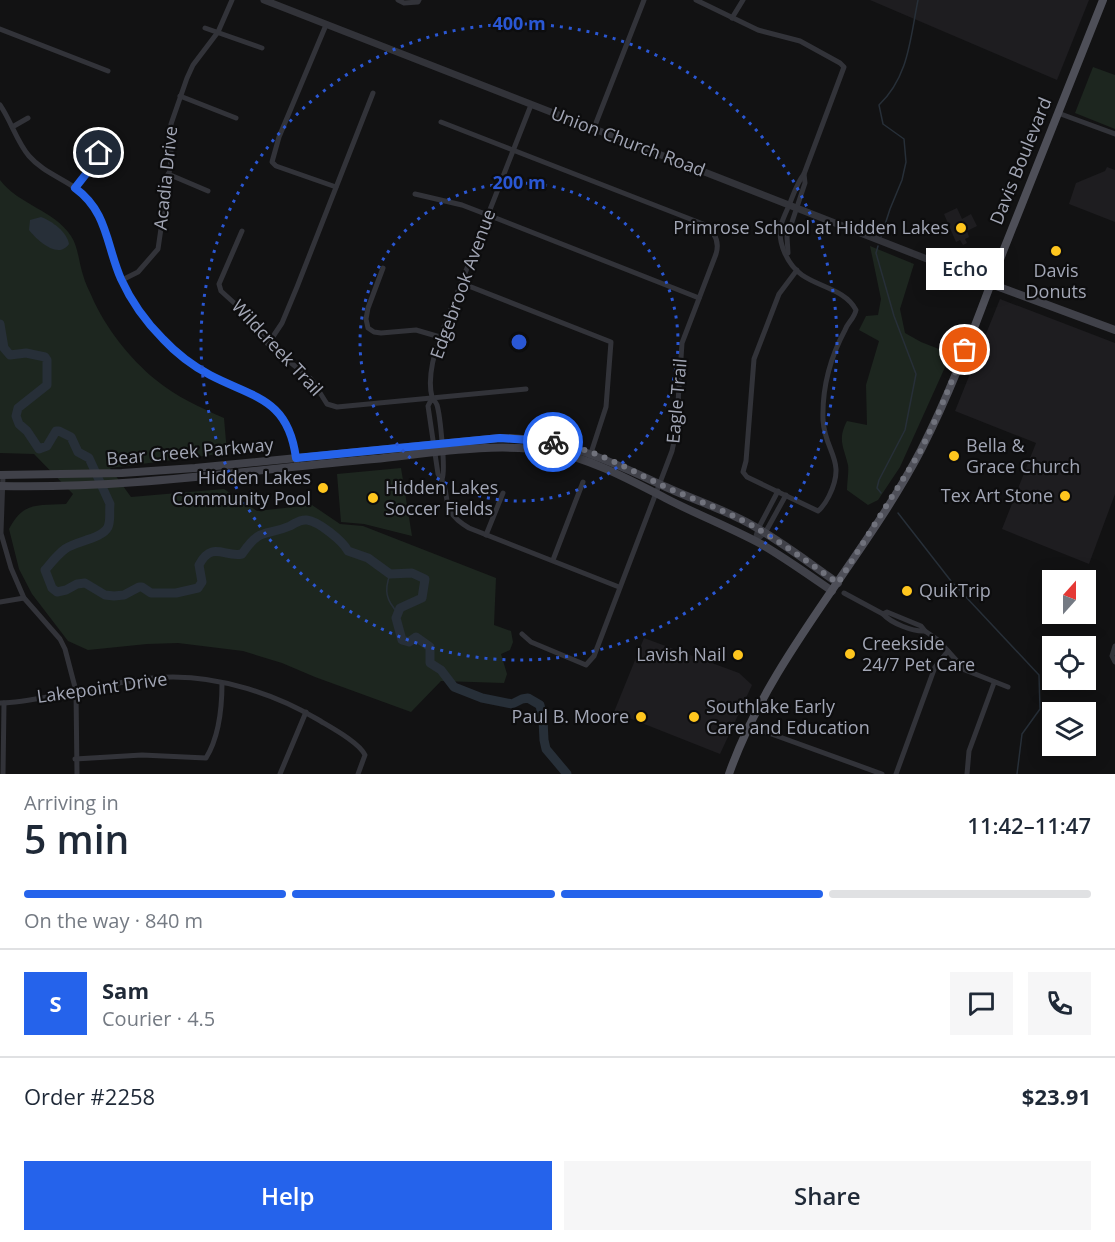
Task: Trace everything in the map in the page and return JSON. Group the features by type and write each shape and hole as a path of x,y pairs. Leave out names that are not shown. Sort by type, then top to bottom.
{"main road":[{"name":"Davis Boulevard","path":"729,774 764,697 920,452 941,408 1103,0"},
{"path":"991,284 1115,330"},
{"name":"Bear Creek Parkway","path":"1,486 132,483 196,478 432,444 500,438 525,439 557,443 591,453 736,517 761,531 838,583"},
{"name":"Bear Creek Parkway","path":"1,476 122,473 508,448 549,451 588,462 755,541 832,591"}],"street":[{"name":"Acadia Drive","path":"122,280 138,272 158,249 172,148 171,124 194,65 218,32 232,0"},
{"name":"Union Church Road","path":"264,0 991,284"},
{"path":"398,0 404,3 419,0"},
{"path":"594,128 644,0"},
{"path":"696,0 758,30 800,41 844,67 780,231 784,250 792,265 805,277 839,294 856,310 855,317 843,333 826,378 823,424 837,472 835,484 818,511 747,477 743,472 746,461 751,373 756,351 785,282 797,270"},
{"path":"732,18 742,0"},
{"path":"326,25 279,137 272,162 276,166 336,187"},
{"path":"205,28 262,48"},
{"path":"0,29 108,71"},
{"path":"268,344 282,323 373,93"},
{"path":"180,96 236,118"},
{"path":"0,105 30,157 48,172 86,195 101,218 122,280 143,316 177,352 210,375 257,396 277,412 289,429 297,462"},
{"name":"Edgebrook Avenue","path":"531,105 440,337 432,365 432,398 428,406 432,444 445,473 442,479 449,510 457,521 486,535 619,587"},
{"path":"1058,113 1115,135"},
{"path":"14,126 28,118"},
{"path":"441,122 514,150"},
{"path":"75,188 97,160 98,145"},
{"name":"Eagle Trail","path":"514,150 703,224 715,235 717,251 682,344 675,442 594,656 586,664 531,642 522,634"},
{"path":"168,174 208,191"},
{"path":"792,265 787,240 805,183 804,174"},
{"path":"416,194 462,205 699,298"},
{"name":"Wildcreek Trail","path":"243,231 219,287 243,311 268,344 312,380 327,404 332,407 432,398"},
{"path":"383,268 368,308 366,319 368,328 381,333 416,330 440,337"},
{"path":"461,283 611,342 606,407 588,462"},
{"path":"432,398 526,389"},
{"name":"Edgebrook Avenue","path":"432,398 437,405 441,443 438,453"},
{"path":"1,476 0,532 11,568 24,598 60,639 65,649 76,691 78,723 75,759 77,774"},
{"path":"553,560 583,482"},
{"path":"761,531 778,491"},
{"path":"486,535 503,493"},
{"path":"755,541 786,495"},
{"name":"Bear Creek Parkway","path":"838,583 844,594"},
{"name":"Bear Creek Parkway","path":"832,591 844,594 883,614 888,620 919,632 925,631 938,640 965,670 1008,687"},
{"path":"0,602 24,598"},
{"path":"1115,646 1112,656 1115,662"},
{"path":"896,774 935,667 948,651"},
{"name":"Lakepoint Drive","path":"2,703 172,677 222,683 250,690 306,712 359,747 365,754 358,774"},
{"path":"75,759 142,755 206,758 217,728 222,704 222,683"},
{"path":"967,774 969,751 994,683"},
{"path":"2,703 3,774"},
{"path":"280,774 306,712"},
{"path":"766,732 882,774"}],"shaded area":[{"path":"870,0 1089,0 1057,80"},
{"path":"1093,67 1115,75 1115,129 1075,113"},
{"path":"1107,167 1115,170 1115,222 1069,204 1076,183 1105,171"},
{"path":"0,180 17,196 64,227 71,236 85,281 97,308 119,342 137,362 171,391 224,418 227,453 110,468 131,497 224,489 257,511 312,505 340,524 363,526 496,578 494,625 511,631 513,642 510,650 501,654 507,674 504,683 441,681 411,712 282,663 243,651 178,643 88,650 68,641 32,594 19,569 9,529 26,509 39,505 66,504 73,494 34,454 0,453"},
{"name":"Primrose School at Hidden Lakes","path":"957,208 962,219 971,214 977,226 967,231 969,237 965,239 967,243 963,245 960,240 956,242 944,214"},
{"path":"41,217 62,231 69,244 59,250 48,247 37,239 29,230 30,220"},
{"path":"870,246 914,264 900,309 905,333 944,351 940,360 946,365 900,467 878,500 868,505 847,490 848,465 842,433 847,421 867,425 866,385 879,341 859,330 866,316 878,315 881,299"},
{"path":"1000,299 1115,343 1115,494 1089,564 1002,529 1036,443 955,411"},
{"name":"Hidden Lakes Soccer Fields","path":"401,468 412,536 364,524 341,522 337,474"},
{"path":"644,638 739,673 752,685 720,754 614,712"}],"waterway":[{"path":"881,237 902,180 906,162 904,139 883,124 879,105 897,82 907,56 918,0"},
{"path":"878,246 876,253 894,316 916,374 905,430 879,480 877,488 881,493"},
{"path":"0,324 4,348 10,355 26,353 45,357 47,360 47,385 18,408 16,416 19,424 27,431 39,449 47,446 56,431 71,437 78,452 89,458 110,504 109,522 105,531 65,549 45,570 52,588 57,592 85,583 105,595 114,596 124,595 139,587 151,593 176,593 198,588 202,582 199,565 209,553 242,554 248,545 259,536 300,521 312,521 330,532 348,551 368,558 390,574 412,573 425,579 422,598 400,608 396,618 402,640 409,642 416,637 430,647 430,663 441,670 454,687 482,698 512,704 528,698 540,705 546,749 567,774"},
{"path":"898,513 951,581 1039,675 1040,709 1022,734 1017,774"},
{"path":"390,574 387,595 398,613"}],"way so far":[{"path":"553,442 585,450 608,459 736,517 773,538 838,583 920,452 965,350"}],"place":[{"name":"Primrose School at Hidden Lakes","path":"961,228"},
{"name":"Davis Donuts","path":"1056,251"},
{"name":"Echo","path":"965,350"},
{"name":"Bella & Grace Church","path":"954,456"},
{"name":"Hidden Lakes Community Pool","path":"323,488"},
{"name":"Tex Art Stone","path":"1065,496"},
{"name":"Hidden Lakes Soccer Fields","path":"373,498"},
{"name":"QuikTrip","path":"907,591"},
{"name":"Creekside 24/7 Pet Care","path":"850,654"},
{"name":"Lavish Nail","path":"738,655"},
{"name":"Paul B. Moore","path":"641,717"},
{"name":"Southlake Early Care and Education","path":"694,717"}],"route":[{"path":"99,153 97,160 75,188 86,195 101,218 122,280 137,308 164,340 186,360 210,375 257,396 273,408 289,429 296,458 500,438 553,442"}]}
